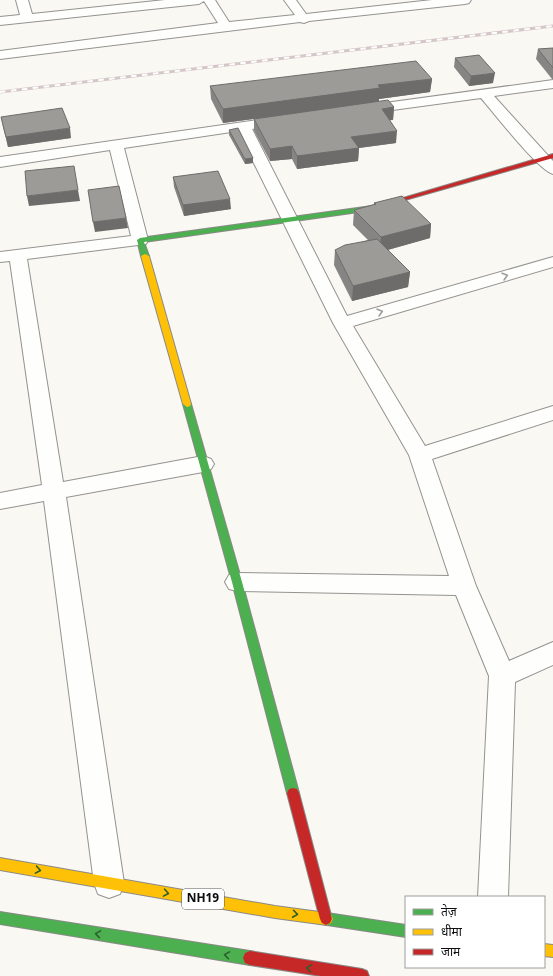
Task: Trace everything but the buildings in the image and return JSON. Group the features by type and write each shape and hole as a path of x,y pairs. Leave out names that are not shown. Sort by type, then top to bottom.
{"main road":[{"path":"326,919 237,582 140,240 374,208 547,158"},
{"name":"NH19","path":"0,864 405,931"},
{"path":"0,918 264,968 362,976"}],"street":[{"path":"22,0 27,18"},
{"path":"0,21 27,18 85,6 199,0"},
{"path":"209,0 226,26"},
{"path":"290,0 304,19"},
{"path":"0,54 226,26 304,19 376,5 464,0"},
{"path":"352,111 553,84"},
{"path":"484,93 547,158 553,170"},
{"path":"0,162 272,122"},
{"path":"243,126 346,330 420,455 464,586 502,676 493,896"},
{"path":"109,883 54,492 9,256 140,240 116,144"},
{"path":"346,330 553,262"},
{"path":"346,330 553,274"},
{"path":"420,455 553,413"},
{"path":"0,501 203,464"},
{"path":"237,582 464,586"},
{"path":"502,676 553,653"}],"railway":[{"path":"0,92 553,26"}],"traffic: fast":[{"path":"145,256 140,240 373,208 389,203"},
{"path":"187,404 237,582 293,793"},
{"path":"0,918 250,958"},
{"path":"327,919 405,931"}],"traffic: slow":[{"path":"145,256 187,404"},
{"path":"0,864 275,912 327,919"},
{"path":"545,950 553,951"}],"traffic: jam":[{"path":"389,203 553,156"},
{"path":"293,793 326,919"},
{"path":"250,958 362,976"}]}
